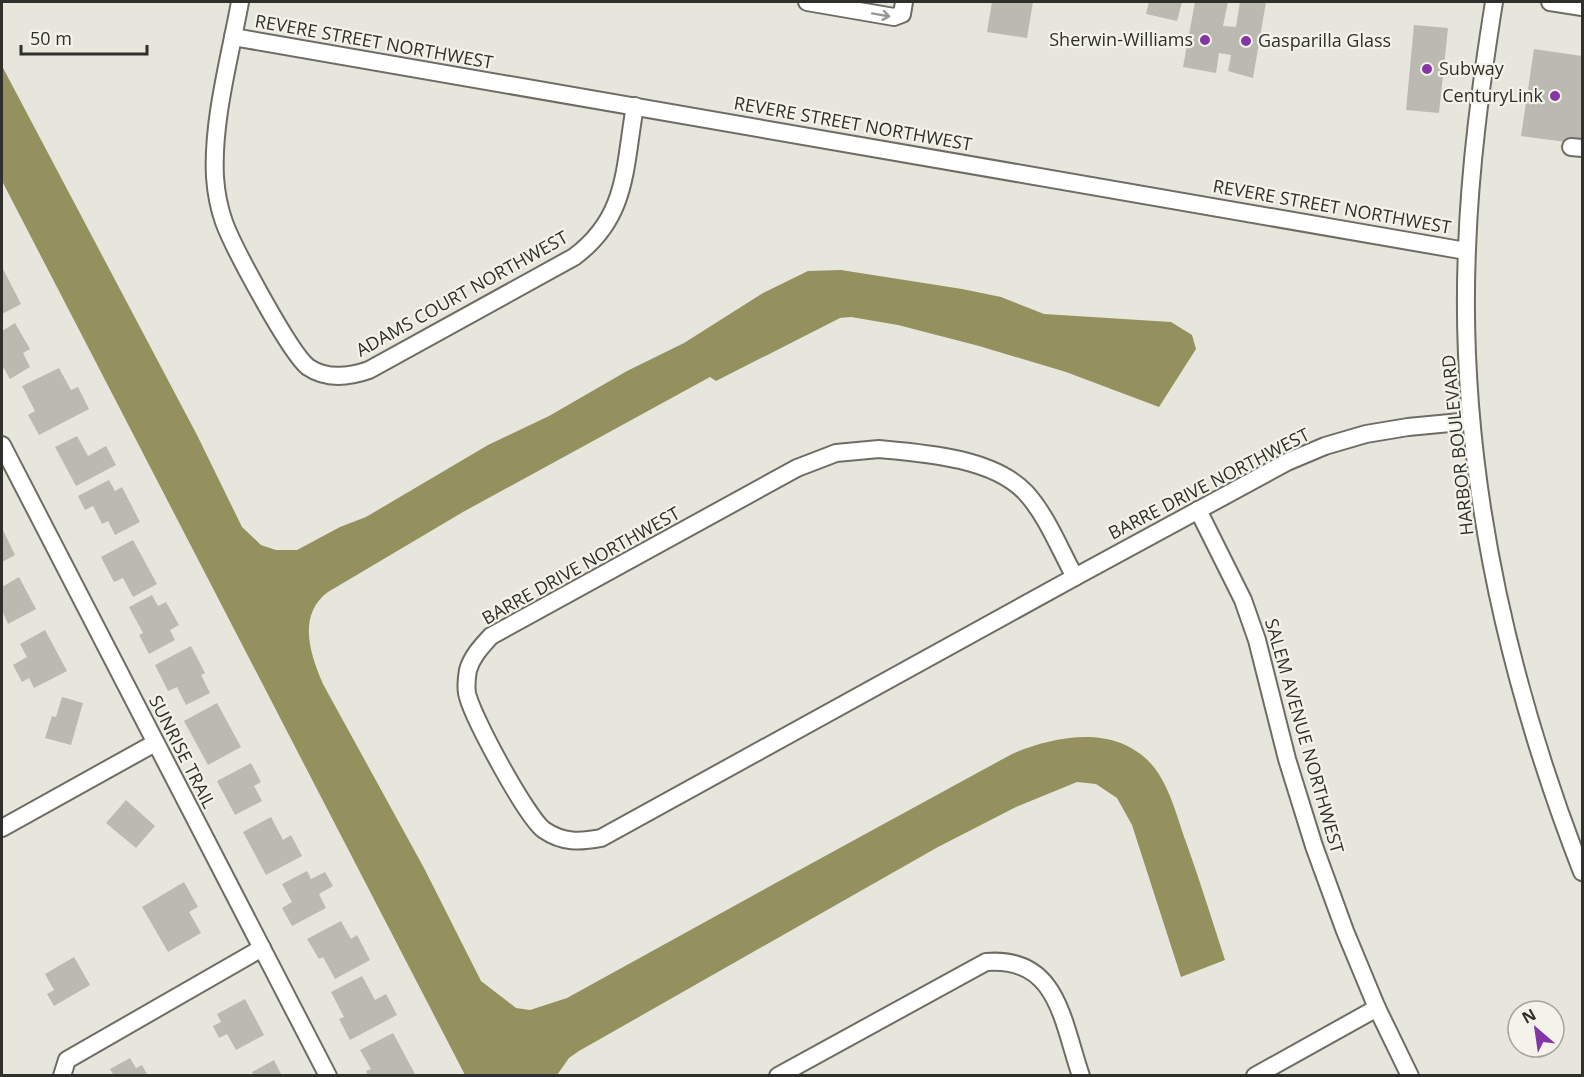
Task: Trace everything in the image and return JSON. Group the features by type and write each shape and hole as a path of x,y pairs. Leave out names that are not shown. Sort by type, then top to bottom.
{"street":[{"name":"ADAMS COURT NORTHWEST","path":"240,2 216,138 214,170 218,201 232,241 294,352 309,367 328,375 350,376 369,370 574,257 591,244 604,229 615,210 635,106"},
{"path":"807,2 894,17 902,14 904,2"},
{"name":"HARBOR BOULEVARD","path":"1494,2 1478,101 1467,250 1466,315 1471,421 1485,532 1509,652 1551,791 1582,872"},
{"path":"1550,2 1582,7"},
{"name":"REVERE STREET NORTHWEST","path":"233,37 1467,250"},
{"name":"BARRE DRIVE NORTHWEST","path":"1075,577 1026,493 992,469 900,451 857,450 836,453 796,468 491,636 477,651 468,670 467,692 473,712 529,812 542,828 560,839 580,842 601,838 1287,462 1346,439 1408,427 1471,421"},
{"name":"SUNRISE TRAIL","path":"2,445 328,1076"},
{"name":"SALEM AVENUE NORTHWEST","path":"1198,510 1243,600 1257,640 1287,759 1314,846 1345,931 1377,1008 1410,1076"},
{"path":"2,828 155,743"},
{"path":"62,1076 67,1060 262,948"},
{"path":"778,1076 986,962 1007,961 1028,967 1044,980 1054,998 1081,1076"},
{"path":"1255,1076 1377,1008"}],"shaded area":[{"path":"2,66 197,435 242,527 261,545 276,550 297,550 340,527 366,517 488,445 549,416 627,371 684,343 763,293 808,271 841,270 962,289 1001,297 1044,314 1171,322 1192,335 1196,349 1159,407 1066,372 979,346 898,325 851,317 840,318 716,381 710,377 463,512 328,592 318,601 312,612 309,635 314,660 323,684 424,868 481,981 516,1008 530,1010 567,998 1012,754 1067,738 1086,737 1122,744 1138,753 1159,774 1169,793 1225,960 1181,977 1132,825 1117,798 1096,784 1077,782 1016,807 938,847 579,1051 569,1058 557,1075 465,1075 2,181"}],"building":[{"path":"992,2 1033,2 1027,38 987,32"},
{"path":"1149,2 1182,2 1177,21 1146,14"},
{"path":"1195,2 1228,2 1223,26 1236,27 1240,2 1266,2 1253,78 1228,71 1231,55 1219,53 1216,73 1183,67"},
{"name":"Subway","path":"1414,25 1448,28 1439,113 1406,110"},
{"name":"CenturyLink","path":"1534,49 1582,56 1582,144 1521,136"},
{"path":"2,267 21,304 2,314"},
{"path":"15,323 30,349 23,353 30,367 10,379 2,365 2,331"},
{"path":"59,368 71,390 78,387 89,409 39,435 28,415 35,411 22,386"},
{"path":"77,436 88,456 106,446 116,465 76,486 55,447"},
{"path":"109,480 115,491 122,487 140,522 115,535 108,521 102,524 93,506 85,510 78,496"},
{"path":"2,528 15,555 2,562"},
{"path":"133,540 157,584 133,597 123,578 114,582 101,557"},
{"path":"19,577 36,609 8,624 2,610 2,587"},
{"path":"152,595 158,606 166,602 179,625 170,630 175,640 149,654 139,635 143,633 129,607"},
{"path":"45,630 67,671 34,688 29,678 22,682 13,665 27,657 20,644"},
{"path":"191,646 205,673 201,675 210,693 186,705 177,687 168,691 155,665"},
{"path":"62,697 83,703 71,745 45,738 52,716 56,717"},
{"path":"217,703 241,747 208,765 184,721"},
{"path":"251,763 261,782 254,786 262,801 235,815 217,781"},
{"path":"126,800 155,826 136,848 106,823"},
{"path":"271,817 283,840 291,835 302,856 266,875 243,832"},
{"path":"307,871 311,879 325,872 333,886 319,894 326,908 292,926 282,908 292,902 282,884"},
{"path":"184,882 198,907 189,912 201,933 168,952 142,907"},
{"path":"341,921 351,939 357,935 370,960 335,979 323,957 319,959 307,939"},
{"path":"74,957 90,985 54,1006 47,994 54,990 45,974"},
{"path":"362,976 375,1000 386,994 397,1015 350,1040 339,1019 344,1017 331,992"},
{"path":"245,999 264,1035 236,1050 227,1034 219,1038 213,1026 221,1022 217,1014"},
{"path":"393,1033 415,1074 368,1076 366,1071 371,1069 360,1050"},
{"path":"130,1058 136,1068 142,1065 148,1076 114,1076 110,1069"},
{"path":"274,1060 282,1076 254,1076 252,1072"}],"place":[{"name":"Sherwin-Williams","path":"1205,40"},
{"name":"Gasparilla Glass","path":"1246,41"},
{"name":"Subway","path":"1427,69"},
{"name":"CenturyLink","path":"1555,96"}]}
